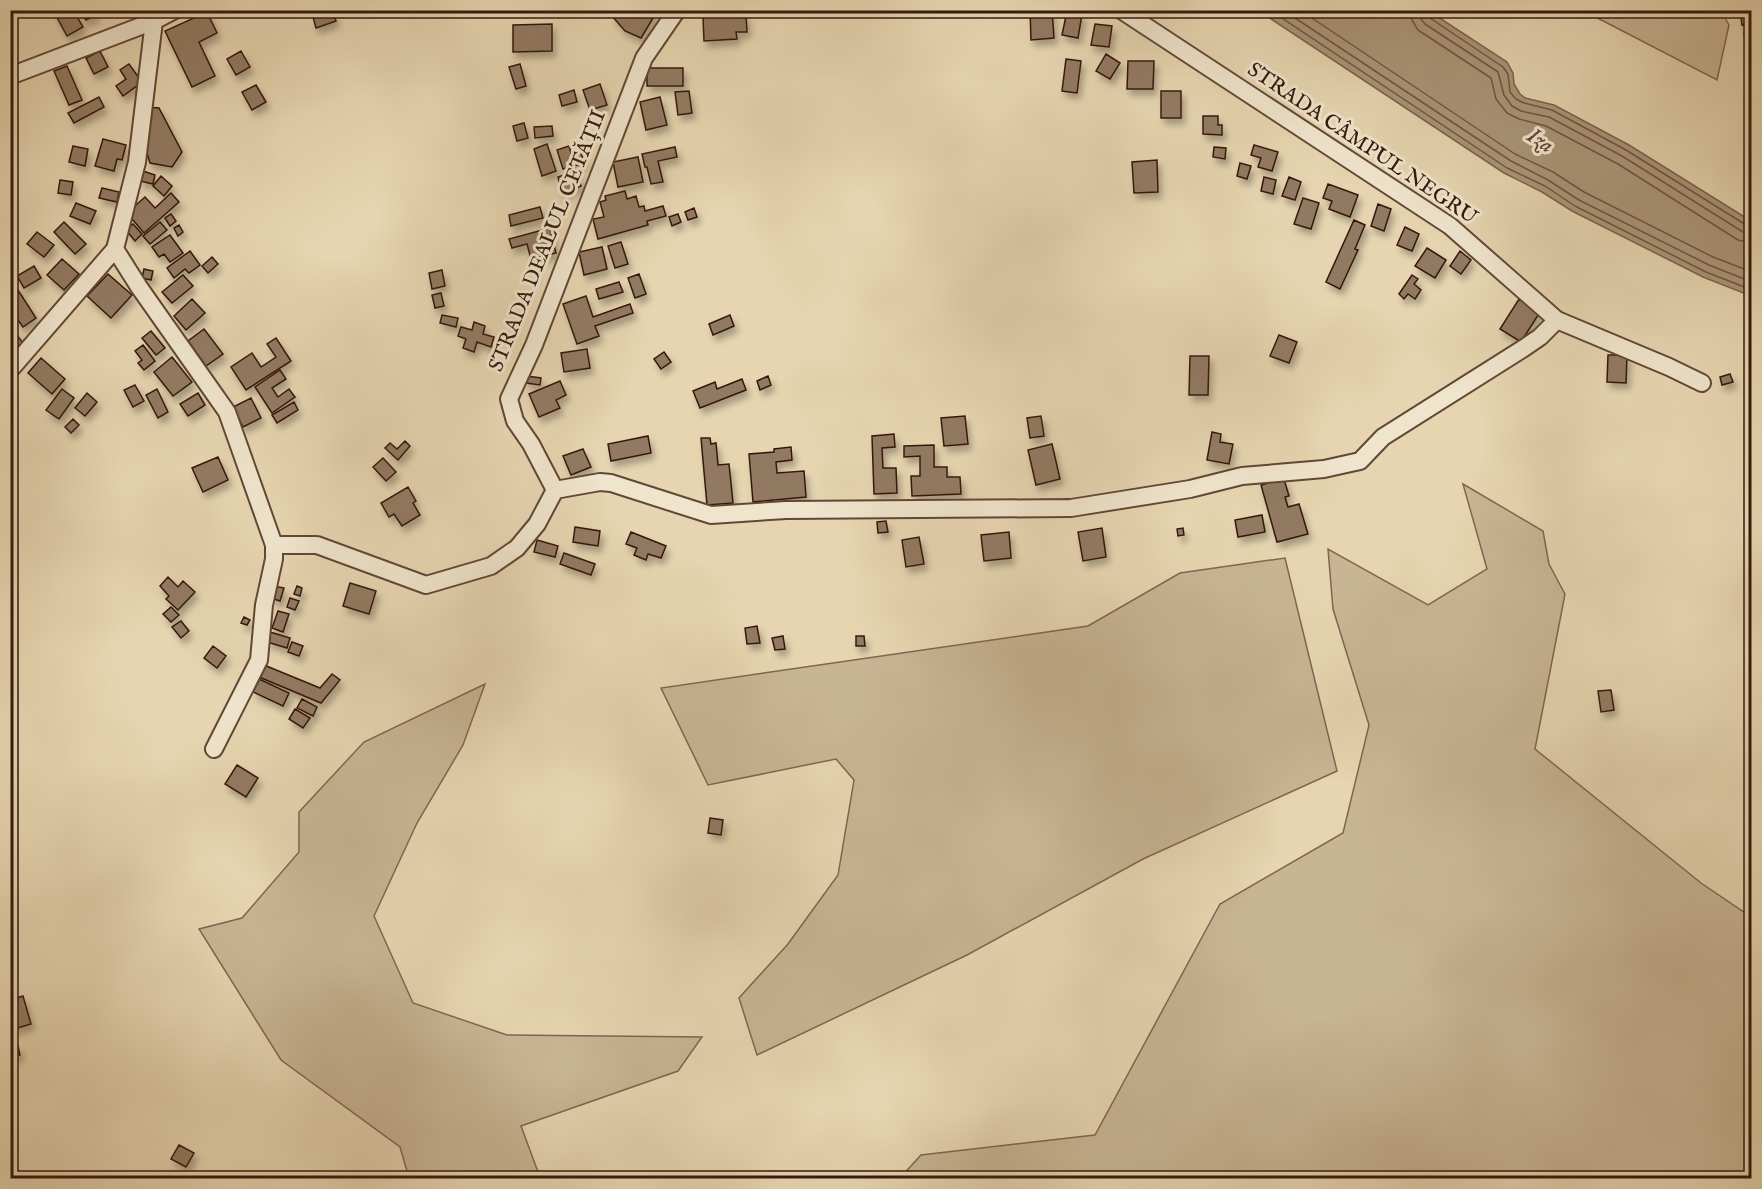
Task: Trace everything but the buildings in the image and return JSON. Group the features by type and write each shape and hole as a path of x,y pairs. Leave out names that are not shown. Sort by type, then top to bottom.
{"street":[{"path":"10,76 154,21 175,10"},
{"name":"STRADA DEALUL CETĂȚII","path":"555,490 531,444 514,421 509,399 534,345 639,69 650,47 677,10"},
{"name":"STRADA CÂMPUL NEGRU","path":"1121,10 1450,225 1557,320 1702,383"},
{"path":"10,370 116,249 137,162 154,21"},
{"path":"116,249 139,288 227,412 274,545 274,559 264,605 259,660 214,749"},
{"path":"274,545 317,545 426,585 491,566 517,548 537,524 555,490 600,482 611,483 711,515 786,510 1071,508 1190,489 1242,476 1324,469 1360,460 1383,437 1524,348 1540,337 1557,320"}],"shaded area":[{"path":"1584,11 1721,11 1729,25 1717,80"},
{"path":"1463,484 1543,531 1549,564 1565,594 1535,749 1701,883 1751,917 1751,1178 900,1178 921,1155 1095,1135 1220,904 1343,833 1369,725 1333,609 1328,549 1428,605 1487,569"},
{"path":"1285,558 1337,771 1143,859 967,955 757,1055 739,998 788,944 838,875 854,780 836,759 708,785 661,688 1088,626 1180,573"},
{"path":"485,684 463,745 417,823 374,916 413,1003 507,1035 702,1037 678,1071 521,1126 538,1172 559,1178 409,1178 400,1147 281,1060 199,929 242,918 299,852 299,812 364,742"}],"water":[{"name":"Iza","path":"1259,11 1429,11 1507,62 1513,73 1514,84 1525,98 1554,105 1629,145 1751,221 1751,296 1703,277 1572,211 1542,192 1504,173"}]}
